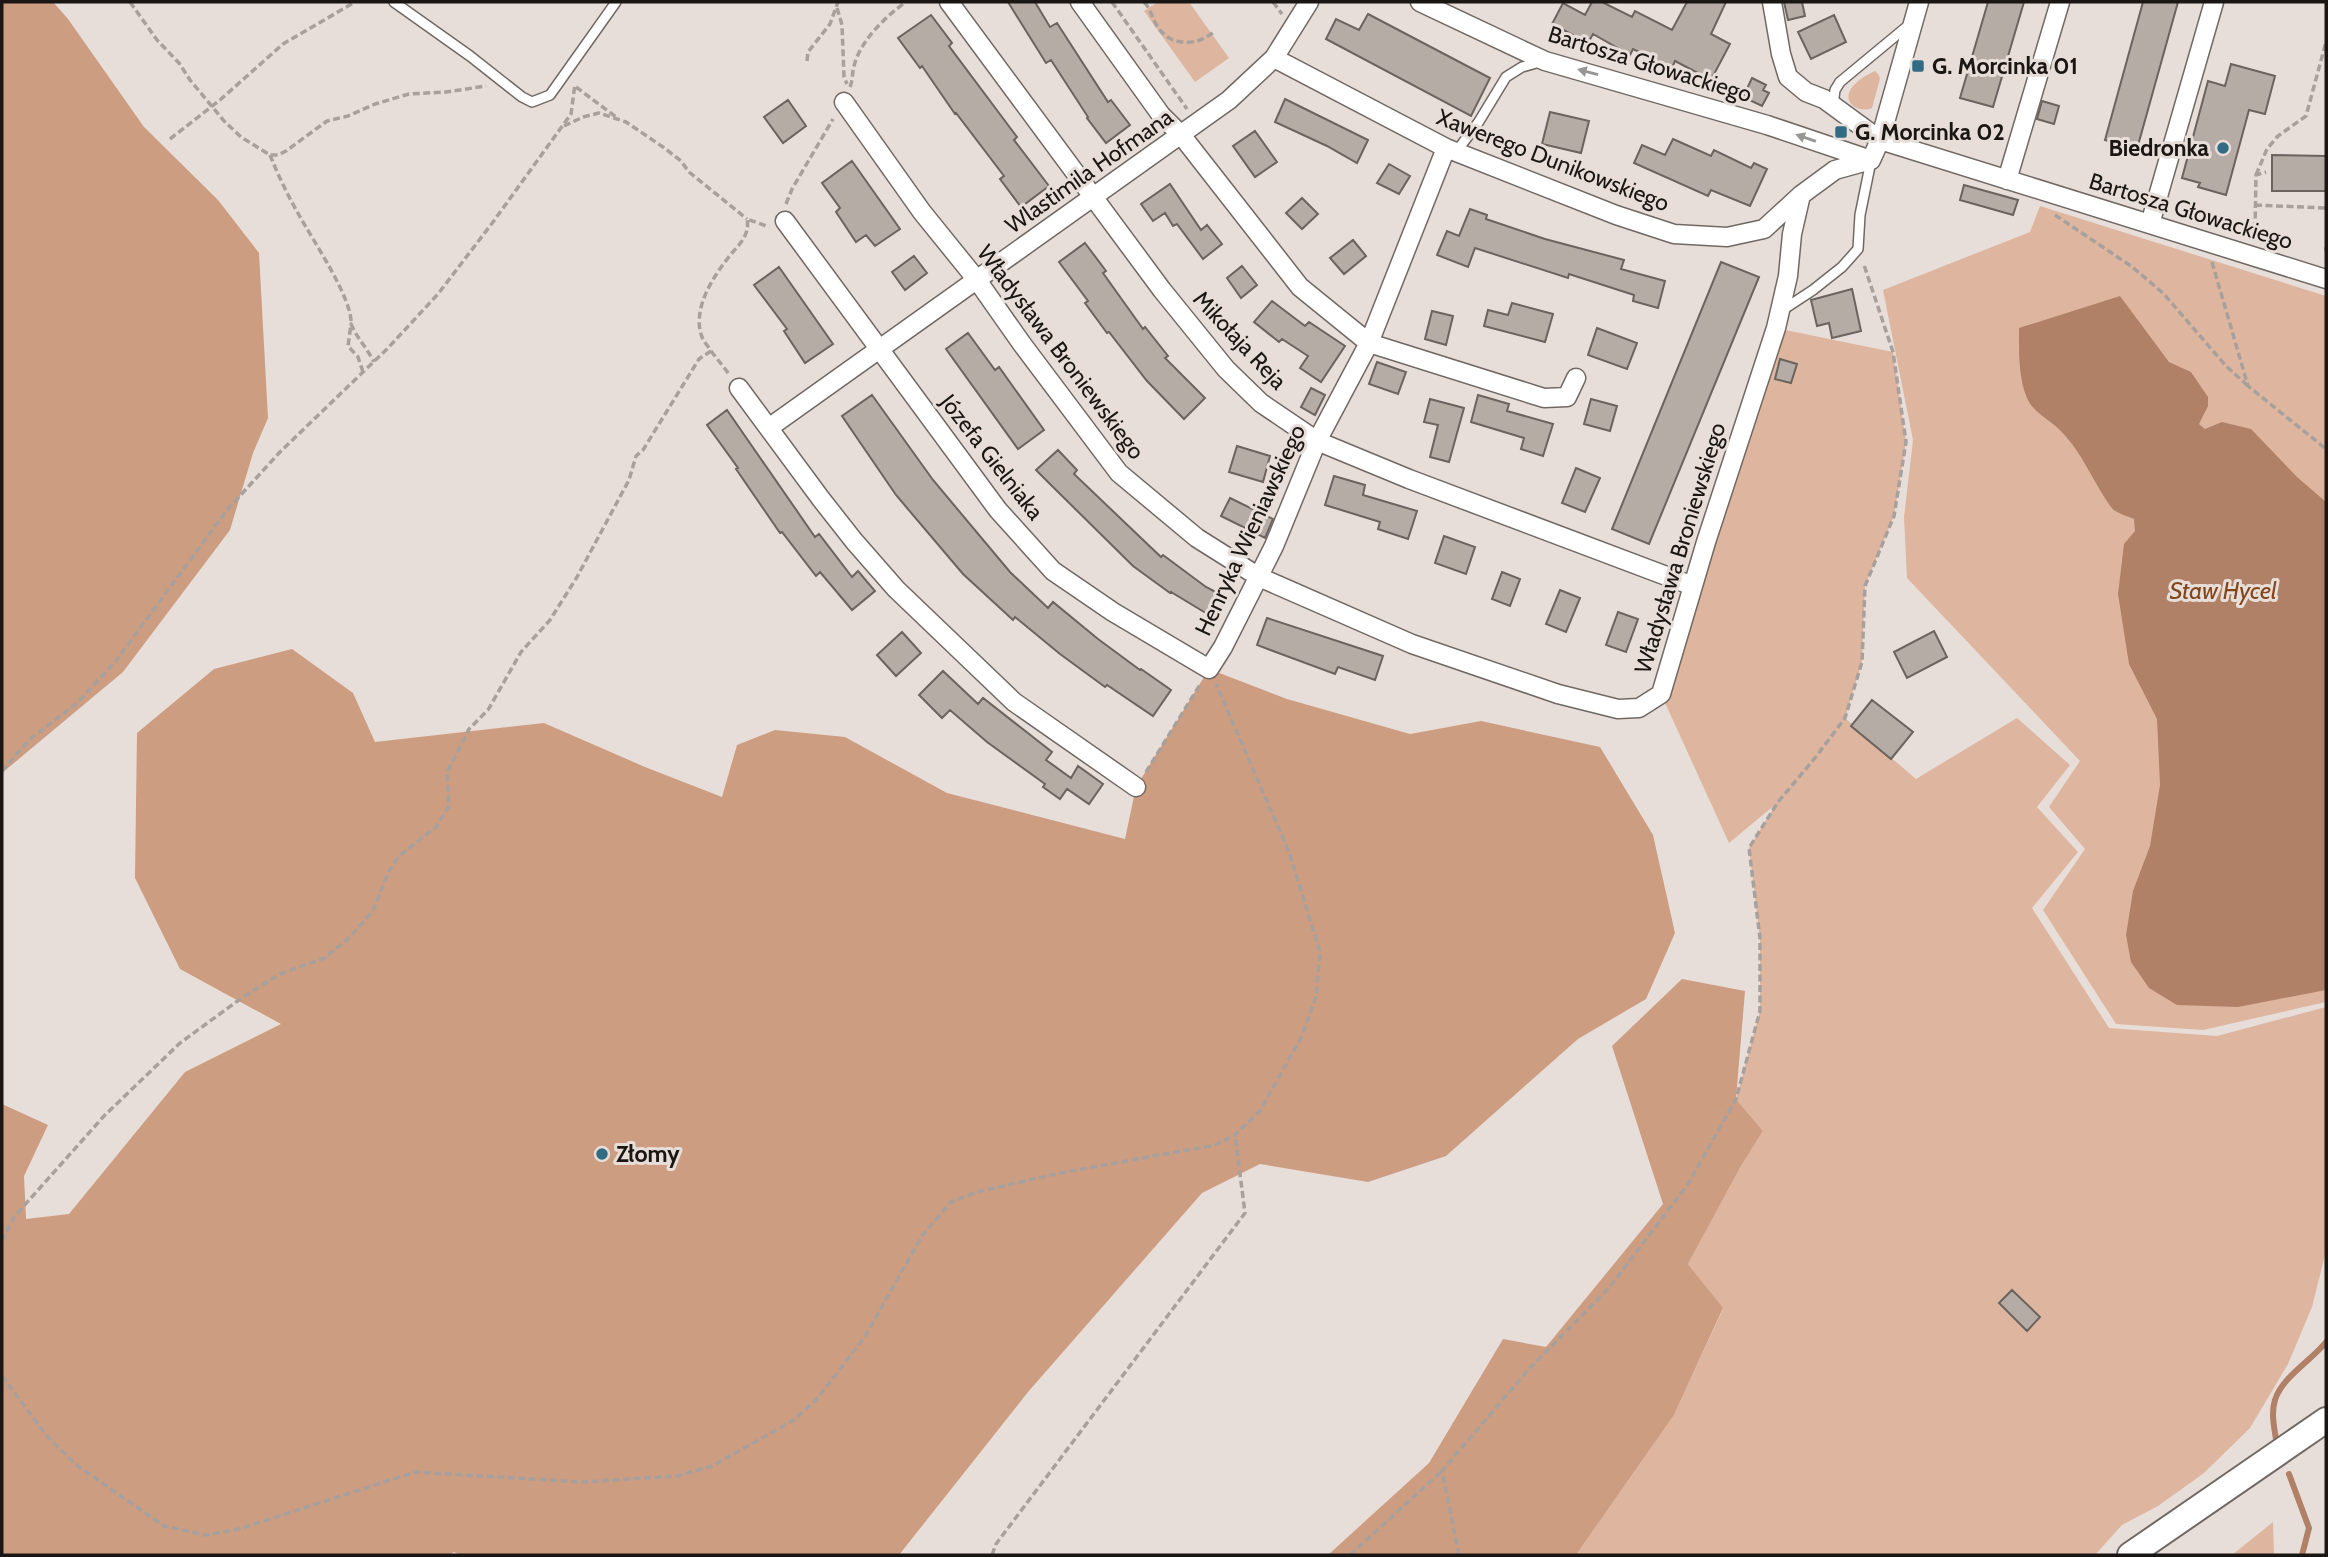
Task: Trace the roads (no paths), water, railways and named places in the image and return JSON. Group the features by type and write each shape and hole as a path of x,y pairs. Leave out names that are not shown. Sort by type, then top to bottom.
{"street":[{"name":"Mikołaja Reja","path":"949,2 1162,290 1226,369 1261,403 1317,441 1409,479 1693,586"},
{"path":"1080,2 1161,115 1182,136 1300,287 1369,343 1545,398 1567,397 1576,378"},
{"name":"Wlastimila Hofmana","path":"770,427 1229,100 1274,58 1309,2"},
{"name":"Bartosza Głowackiego","path":"1420,2 1545,61 1767,125 1871,160"},
{"name":"Bartosza Głowackiego","path":"1772,2 1788,77 1880,141 2326,279"},
{"path":"1871,160 1880,141 1919,2"},
{"path":"2007,180 2060,2"},
{"path":"2150,224 2214,2"},
{"name":"Xawerego Dunikowskiego","path":"1274,58 1451,150 1616,215 1674,234 1727,237 1764,229 1801,195 1835,170 1871,160"},
{"name":"Władysława Broniewskiego","path":"844,102 922,212 977,280 1119,473 1197,538 1259,577 1412,644 1558,694 1618,709 1639,708 1661,694 1776,328 1801,195"},
{"name":"Henryka Wieniawskiego","path":"1209,669 1259,577 1317,441 1369,343 1451,150"},
{"name":"Józefa Gielniaka","path":"785,221 998,510 1053,571 1113,612 1209,669"},
{"path":"740,388 821,499 896,589 1014,702 1136,786"},
{"path":"2130,1555 2326,1420"}],"lane":[{"path":"394,2 532,102 550,96 615,2"},
{"path":"1833,108 1835,90 1840,82 1914,21"},
{"path":"1451,150 1478,123 1506,77 1522,67 1545,61"},
{"path":"1780,311 1823,283 1858,249 1860,215 1871,160"}],"water":[{"name":"Staw Hycel","path":"2120,296 2169,362 2191,372 2208,397 2208,406 2199,424 2205,429 2222,422 2251,429 2297,477 2326,502 2326,990 2238,1007 2177,1005 2149,988 2131,962 2126,935 2133,891 2150,846 2160,785 2157,719 2129,664 2118,594 2124,544 2135,531 2134,519 2113,509 2071,442 2029,402 2022,381 2019,345 2019,328"}],"waterway":[{"path":"2276,1439 2273,1409 2279,1392 2290,1377 2326,1342"},
{"path":"2289,1474 2309,1528 2302,1555"}],"place":[{"name":"G. Morcinka 01","path":"1918,66"},
{"name":"G. Morcinka 02","path":"1841,132"},
{"name":"Biedronka","path":"2223,148"},
{"name":"Złomy","path":"602,1154"}]}
